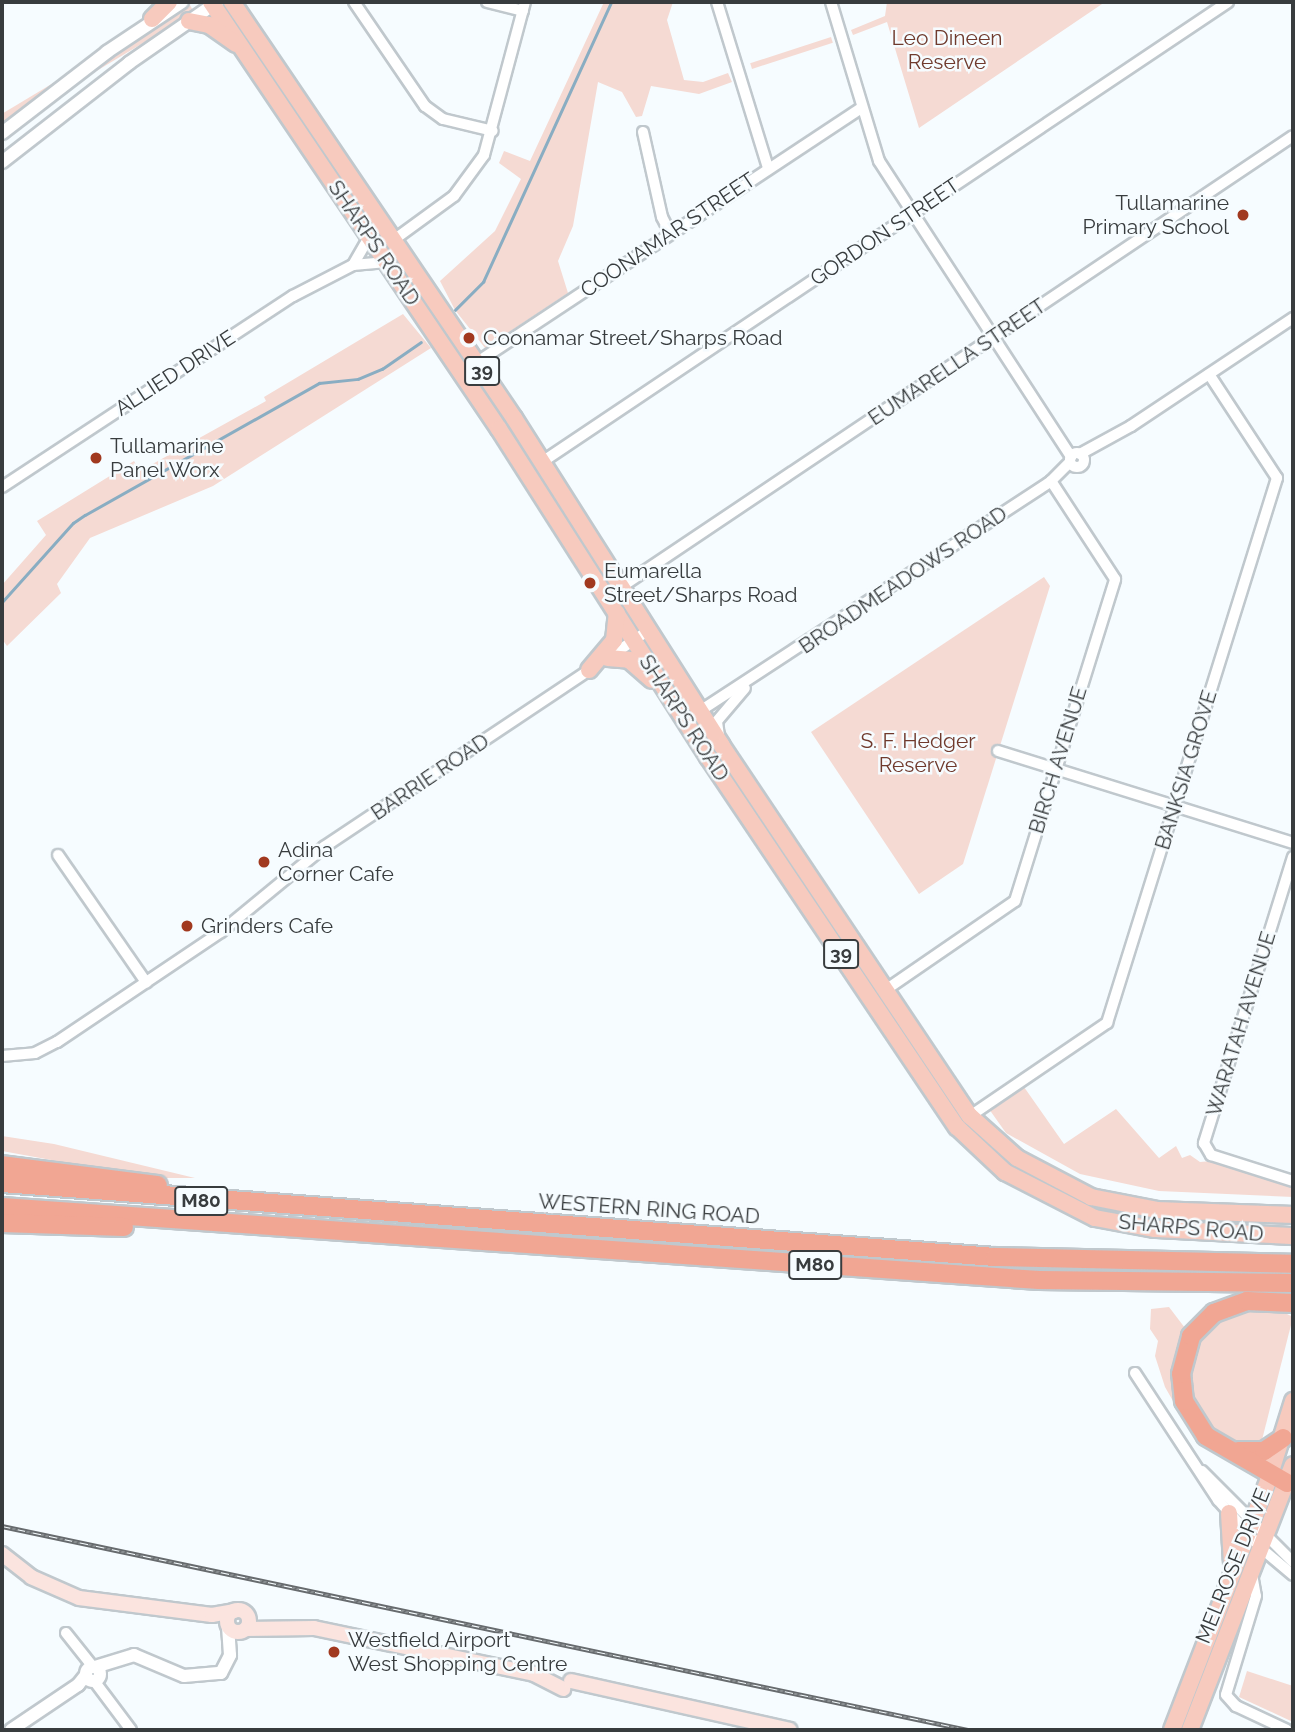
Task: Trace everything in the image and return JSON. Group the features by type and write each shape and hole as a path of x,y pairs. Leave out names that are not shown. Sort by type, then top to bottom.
{"highway":[{"path":"2,1165 391,1214"},
{"name":"WESTERN RING ROAD","path":"2,1183 391,1214 995,1256 1293,1264"},
{"name":"WESTERN RING ROAD","path":"2,1207 1291,1292"},
{"path":"2,1223 338,1231"},
{"path":"1287,1483 1272,1471 1227,1451 1206,1436 1184,1401 1181,1374 1186,1349 1205,1319 1223,1307 1291,1292"},
{"path":"1227,1451 1264,1451 1283,1438"}],"main road":[{"path":"152,19 169,2"},
{"name":"SHARPS ROAD","path":"232,2 514,418 722,746 970,1116 1017,1157 1091,1197 1157,1210 1293,1215"},
{"name":"SHARPS ROAD","path":"214,3 499,429 708,757 957,1127 1005,1172 1083,1213 1155,1229 1293,1236"},
{"path":"189,21 209,25 243,50"},
{"path":"395,239 392,254 402,269 399,279"},
{"path":"499,429 514,418"},
{"path":"589,670 614,640 617,613"},
{"path":"608,658 620,656 636,665 679,711"},
{"path":"700,711 697,720 708,757"},
{"path":"1083,1213 1091,1197"},
{"name":"MELROSE DRIVE","path":"1172,1730 1272,1471 1293,1401"},
{"name":"MELROSE DRIVE","path":"1191,1730 1293,1465"},
{"path":"1228,1513 1233,1569"},
{"path":"2,1553 31,1577 79,1598 212,1615 239,1612 265,1626"},
{"path":"228,1626 228,1617 239,1612"},
{"path":"239,1612 249,1621 245,1630"},
{"path":"212,1615 228,1626 245,1630 265,1626 314,1628 534,1674 568,1686 605,1689 790,1730"}],"street":[{"path":"2,133 152,19 182,2"},
{"path":"354,2 425,106 443,119 493,131"},
{"path":"395,239 454,196 476,169 493,131 524,7 487,2"},
{"path":"718,2 768,168"},
{"path":"831,2 876,154 1077,459"},
{"name":"GORDON STREET","path":"542,462 1228,2"},
{"path":"2,162 214,3"},
{"name":"COONAMAR STREET","path":"476,363 861,108"},
{"path":"643,132 662,217 670,233"},
{"name":"EUMARELLA STREET","path":"621,587 1293,136"},
{"path":"353,265 370,236"},
{"name":"ALLIED DRIVE","path":"2,487 287,299 353,265 387,262"},
{"name":"BROADMEADOWS ROAD","path":"700,711 750,682 1053,479 1077,459 1293,318"},
{"name":"BANKSIA GROVE","path":"970,1116 1107,1023 1277,478 1209,374"},
{"name":"BIRCH AVENUE","path":"884,991 1014,901 1115,577 1053,479"},
{"name":"BARRIE ROAD","path":"2,1056 35,1053 57,1042 221,932 324,847 649,630"},
{"name":"BROADMEADOWS ROAD","path":"722,746 717,721 750,682"},
{"path":"998,751 1293,843"},
{"path":"58,855 146,982"},
{"name":"WARATAH AVENUE","path":"1293,857 1205,1139 1206,1150 1293,1181"},
{"path":"1135,1373 1228,1513 1293,1562"},
{"path":"1202,1471 1293,1575"},
{"name":"MELROSE DRIVE","path":"1251,1573 1255,1600 1226,1688 1230,1702 1287,1730"},
{"path":"228,1626 230,1655"},
{"path":"11,1730 117,1659 139,1655 193,1677 224,1672 230,1655 245,1630"},
{"path":"66,1633 131,1730"}],"green space":[{"path":"188,2 194,12 2,128 2,114"},
{"path":"604,2 673,2 667,20 684,80 703,82 728,73 732,82 699,94 651,86 642,116 636,117 622,92 598,82 573,226 558,261 568,293 485,348 455,310 440,281 495,231 521,179 499,163 504,151 530,161"},
{"name":"Leo Dineen Reserve","path":"887,2 1105,2 919,128 887,22 853,35 851,30 885,16"},
{"path":"831,37 833,43 752,69 750,63"},
{"path":"403,314 431,348 213,486 90,538 57,584 61,593 7,646 2,639 2,585 46,535 37,521 134,461 140,471 266,401 264,397"},
{"name":"S. F. Hedger Reserve","path":"1044,577 1050,586 963,864 919,894 811,732"},
{"path":"1024,1087 1064,1144 1116,1109 1159,1158 1176,1146 1182,1158 1190,1155 1200,1162 1212,1161 1293,1186 1293,1197 1159,1191 1080,1174 1006,1133 989,1109"},
{"path":"2,1136 54,1144 195,1178 150,1178 2,1151"},
{"path":"1169,1307 1185,1328 1172,1371 1181,1415 1165,1387 1155,1356 1158,1341 1150,1329 1151,1309"},
{"path":"1242,1309 1277,1309 1293,1317 1260,1448 1242,1447 1208,1427 1188,1392 1193,1345 1215,1320"},
{"path":"1247,1671 1293,1686 1293,1722 1239,1697"}],"waterway":[{"path":"455,310 483,282 611,2"},
{"path":"2,602 73,523 85,515 319,383 358,379 382,369 421,342"}],"railway":[{"path":"2,1526 968,1730"}],"place":[{"name":"Tullamarine Primary School","path":"1243,215"},
{"name":"Coonamar Street/Sharps Road","path":"469,338"},
{"name":"Tullamarine Panel Worx","path":"96,458"},
{"name":"Eumarella Street/Sharps Road","path":"590,583"},
{"name":"Adina Corner Cafe","path":"264,862"},
{"name":"Grinders Cafe","path":"187,926"},
{"name":"Westfield Airport West Shopping Centre","path":"334,1652"}]}
